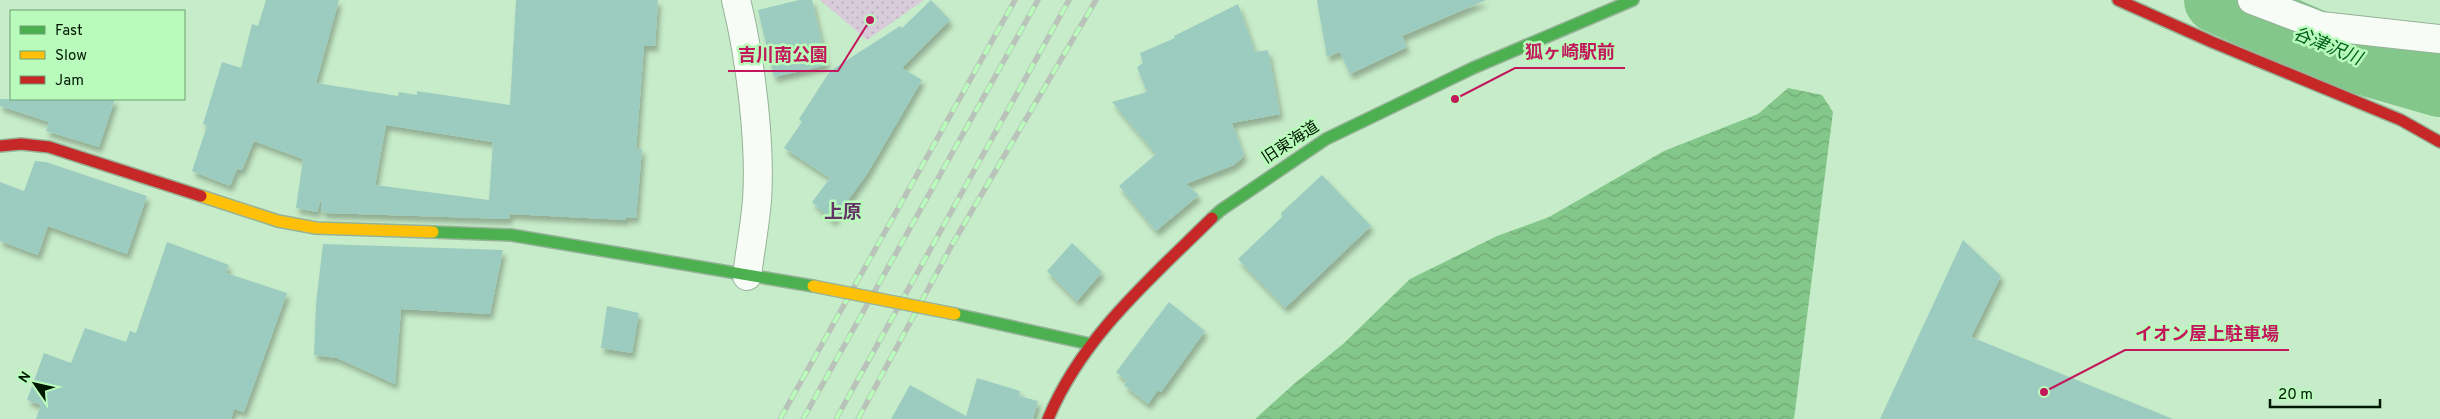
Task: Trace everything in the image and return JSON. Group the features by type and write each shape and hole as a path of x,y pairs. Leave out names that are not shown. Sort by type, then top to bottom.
{"street":[{"path":"736,0 743,27 755,129 757,199 747,276"},
{"name":"旧東海道","path":"1048,419 1058,395 1090,344 1143,286 1221,210 1326,139 1473,68 1631,0"},
{"path":"2118,0 2212,42 2401,120 2440,142"},
{"path":"2252,0 2321,26 2440,39"},
{"path":"0,146 21,144 49,146 278,221 316,228 511,235 812,286 955,314 1090,344"}],"shaded area":[{"path":"820,0 924,0 867,40"}],"water":[{"path":"1788,88 1822,95 1833,112 1794,419 1255,419 1343,344 1410,279 1497,236 1549,217 1664,151 1758,114"}],"building":[{"path":"266,0 339,0 316,83 398,96 399,92 417,95 417,91 510,105 516,0 658,0 655,46 644,46 636,149 642,149 636,218 626,217 626,220 510,214 509,219 327,213 321,211 321,199 317,212 296,208 303,159 254,141 242,170 237,169 230,186 192,171 207,126 203,124 222,62 241,68 252,24 258,26","holes":["386,125 493,142 489,200 375,185"]},
{"path":"799,0 812,0 827,65 774,77 758,10"},
{"path":"931,0 950,20 902,68 922,80 867,174 833,221 812,202 830,178 784,148 802,122 799,119 830,71 900,26 902,28"},
{"path":"1317,0 1486,0 1402,36 1407,47 1350,74 1340,52 1327,57"},
{"path":"1238,4 1255,52 1268,50 1280,114 1232,123 1244,156 1234,165 1186,184 1199,195 1156,231 1119,186 1156,154 1112,102 1147,92 1137,67 1143,63 1140,53 1175,38 1174,36"},
{"path":"0,99 115,100 99,147 46,131 49,122 0,106"},
{"path":"35,161 46,162 147,196 127,254 48,226 38,255 0,241 0,182 24,191"},
{"path":"1322,175 1371,226 1285,308 1238,259 1282,217 1281,213"},
{"path":"1963,240 2001,276 1971,337 2173,419 1880,419"},
{"path":"167,242 229,265 226,273 287,293 244,412 234,409 231,419 36,419 41,405 27,400 44,353 71,363 85,328 126,342 130,331 136,333"},
{"path":"1072,243 1102,272 1077,301 1047,271"},
{"path":"323,244 503,250 490,314 401,309 395,384 337,358 314,355 316,304"},
{"path":"1169,302 1205,331 1161,392 1158,390 1148,404 1124,385 1127,381 1116,372"},
{"path":"607,306 639,313 632,353 601,348"},
{"path":"977,378 1020,391 1019,396 1038,401 1033,419 891,419 910,385 966,416"}],"waterway":[{"name":"谷津沢川","path":"2217,0 2350,58 2440,84"}],"railway":[{"path":"780,419 1015,0"},
{"path":"803,419 1038,0"},
{"path":"836,419 1069,0"},
{"path":"858,419 953,243 1096,0"}],"traffic: fast":[{"path":"1212,218 1326,139 1473,68 1633,0"},
{"path":"433,232 511,235 813,286"},
{"path":"955,314 1090,344"}],"traffic: slow":[{"path":"201,196 278,221 316,228 433,232"},
{"path":"813,286 955,314"}],"traffic: jam":[{"path":"2118,0 2212,42 2401,120 2440,142"},
{"path":"0,146 21,144 49,147 201,196"},
{"path":"1048,419 1062,389 1098,335 1142,287 1212,218"}],"place":[{"name":"吉川南公園","path":"870,20"},
{"name":"狐ヶ崎駅前","path":"1455,99"},
{"name":"イオン屋上駐車場","path":"2044,392"}],"district":[{"name":"上原","path":"843,213"}]}
